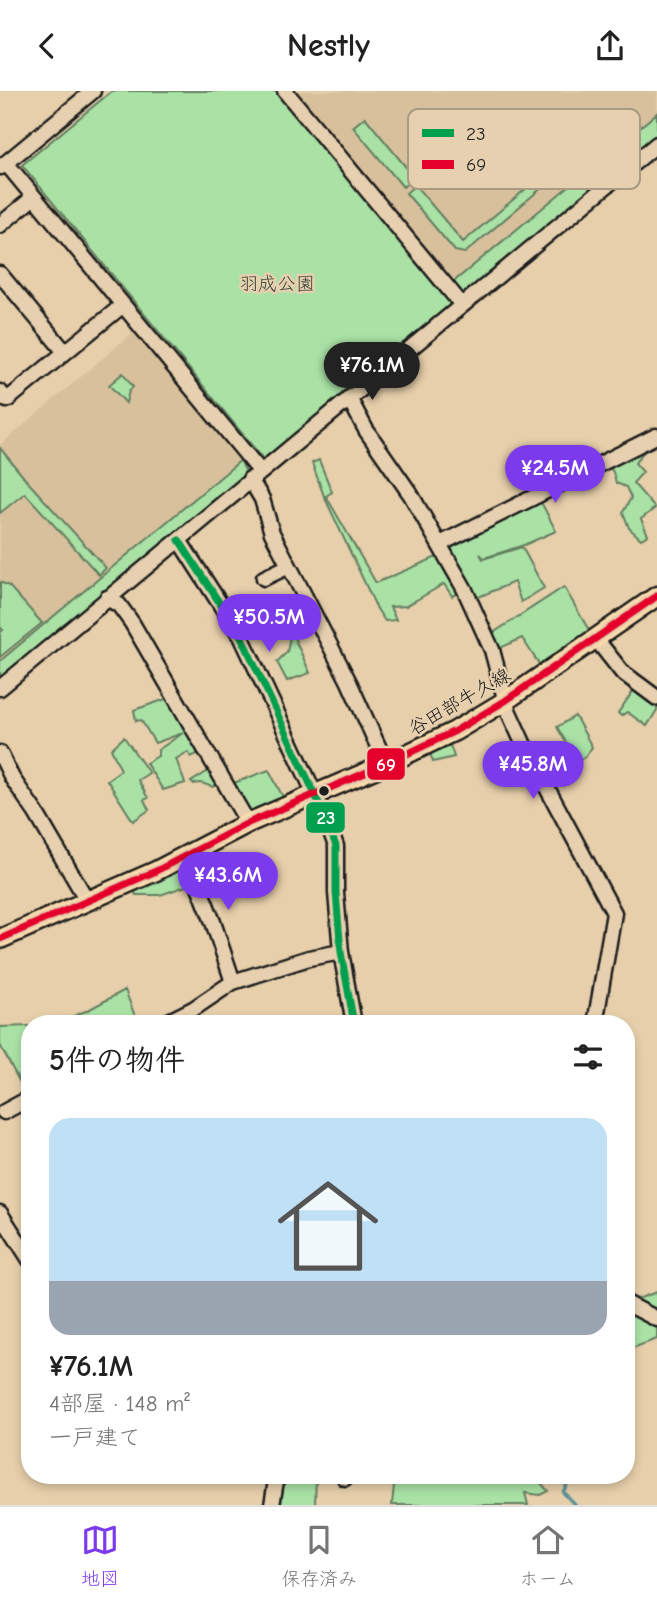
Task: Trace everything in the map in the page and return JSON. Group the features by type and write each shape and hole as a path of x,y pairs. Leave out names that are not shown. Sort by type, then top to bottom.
{"main road":[{"name":"谷田部牛久線","path":"0,939 88,902 187,856 248,823 386,764 455,731 505,701 657,596"}],"street":[{"path":"93,91 3,166 34,197 123,305 255,475 272,533 349,682 386,764"},
{"path":"285,91 462,305"},
{"path":"640,158 657,144"},
{"path":"0,688 602,189"},
{"path":"0,225 34,197"},
{"path":"0,274 65,352"},
{"path":"0,391 7,400 123,305"},
{"path":"349,398 366,430 411,495 464,588 492,650 505,701 523,743 614,913 597,1015"},
{"path":"440,544 656,436"},
{"path":"179,540 242,638 336,846 336,893 341,953 352,1015"},
{"path":"264,578 289,566"},
{"path":"107,598 119,605 132,623 248,823"},
{"path":"596,639 622,672 657,698"},
{"path":"0,753 12,778 36,813 88,902"},
{"path":"187,856 233,982"},
{"path":"181,1015 233,982 309,958 341,953"},
{"path":"1,1113 21,1103"},
{"path":"0,1213 21,1246"},
{"path":"635,1308 657,1319"},
{"path":"272,1505 276,1484"}],"shaded area":[{"path":"292,91 657,91 657,113 640,127 640,109 408,109 408,189 565,189 451,284"},
{"path":"135,331 241,460 0,661 0,445"}],"green space":[{"name":"羽成公園","path":"112,91 276,91 450,300 449,310 264,460 22,165"},
{"path":"657,113 657,137 640,151 640,127"},
{"path":"365,117 408,170 408,182 403,187 353,127"},
{"path":"410,189 418,189 463,242 526,189 540,189 465,253 455,251 406,193"},
{"path":"565,189 594,189 466,294 458,293 451,284"},
{"path":"123,373 133,387 126,403 109,385"},
{"path":"0,448 106,568 99,575 25,493 0,513"},
{"path":"642,448 645,450 635,463 643,472 633,483 655,508 641,519 648,535 641,539 629,528 623,512 631,498 626,487 616,483 608,465"},
{"path":"241,460 248,474 0,681 0,661"},
{"path":"319,460 332,492 326,496 376,583 439,556 462,591 452,596 444,584 406,606 390,607 396,620 385,621 324,496 312,463"},
{"path":"540,500 556,531 484,558 480,554 483,559 522,547 544,588 521,602 514,582 476,598 446,549"},
{"path":"0,582 9,586 42,623 0,657 0,633 3,630 0,627"},
{"path":"564,587 590,632 541,667 522,638 496,650 490,635"},
{"path":"293,635 310,673 287,681 277,662 287,652 290,636"},
{"path":"636,687 657,704 657,710 647,726 627,712 621,716 618,713"},
{"path":"169,698 201,752 191,757 188,752 176,759 185,783 163,790 146,763 158,756 158,750 183,733 155,743 141,720 136,721 134,710"},
{"path":"575,716 592,747 586,756 567,768 561,756 570,749 557,727"},
{"path":"124,737 149,773 138,780 148,798 144,800 149,810 133,821 107,780 121,770 111,749"},
{"path":"449,742 454,757 433,762 430,753"},
{"path":"210,770 217,785 213,787 191,782"},
{"path":"269,770 284,799 251,814 231,784"},
{"path":"184,867 192,884 160,895 136,895 134,890"},
{"path":"125,990 135,1015 76,1015"},
{"path":"21,1026 21,1085 0,1045 0,1027"},
{"path":"657,1292 657,1339 635,1347 635,1300"},
{"path":"283,1484 316,1484 315,1505 281,1505"},
{"path":"391,1484 542,1484 548,1491 540,1495 525,1493 528,1505 392,1505 394,1485"}],"waterway":[{"path":"567,1484 563,1492 575,1505"}],"transit line":[{"name":"23","path":"179,540 242,638 325,816 336,846 336,893 341,952 352,1015"},
{"name":"69","path":"0,939 156,871 248,823 386,764 455,731 505,701 657,596"}]}
